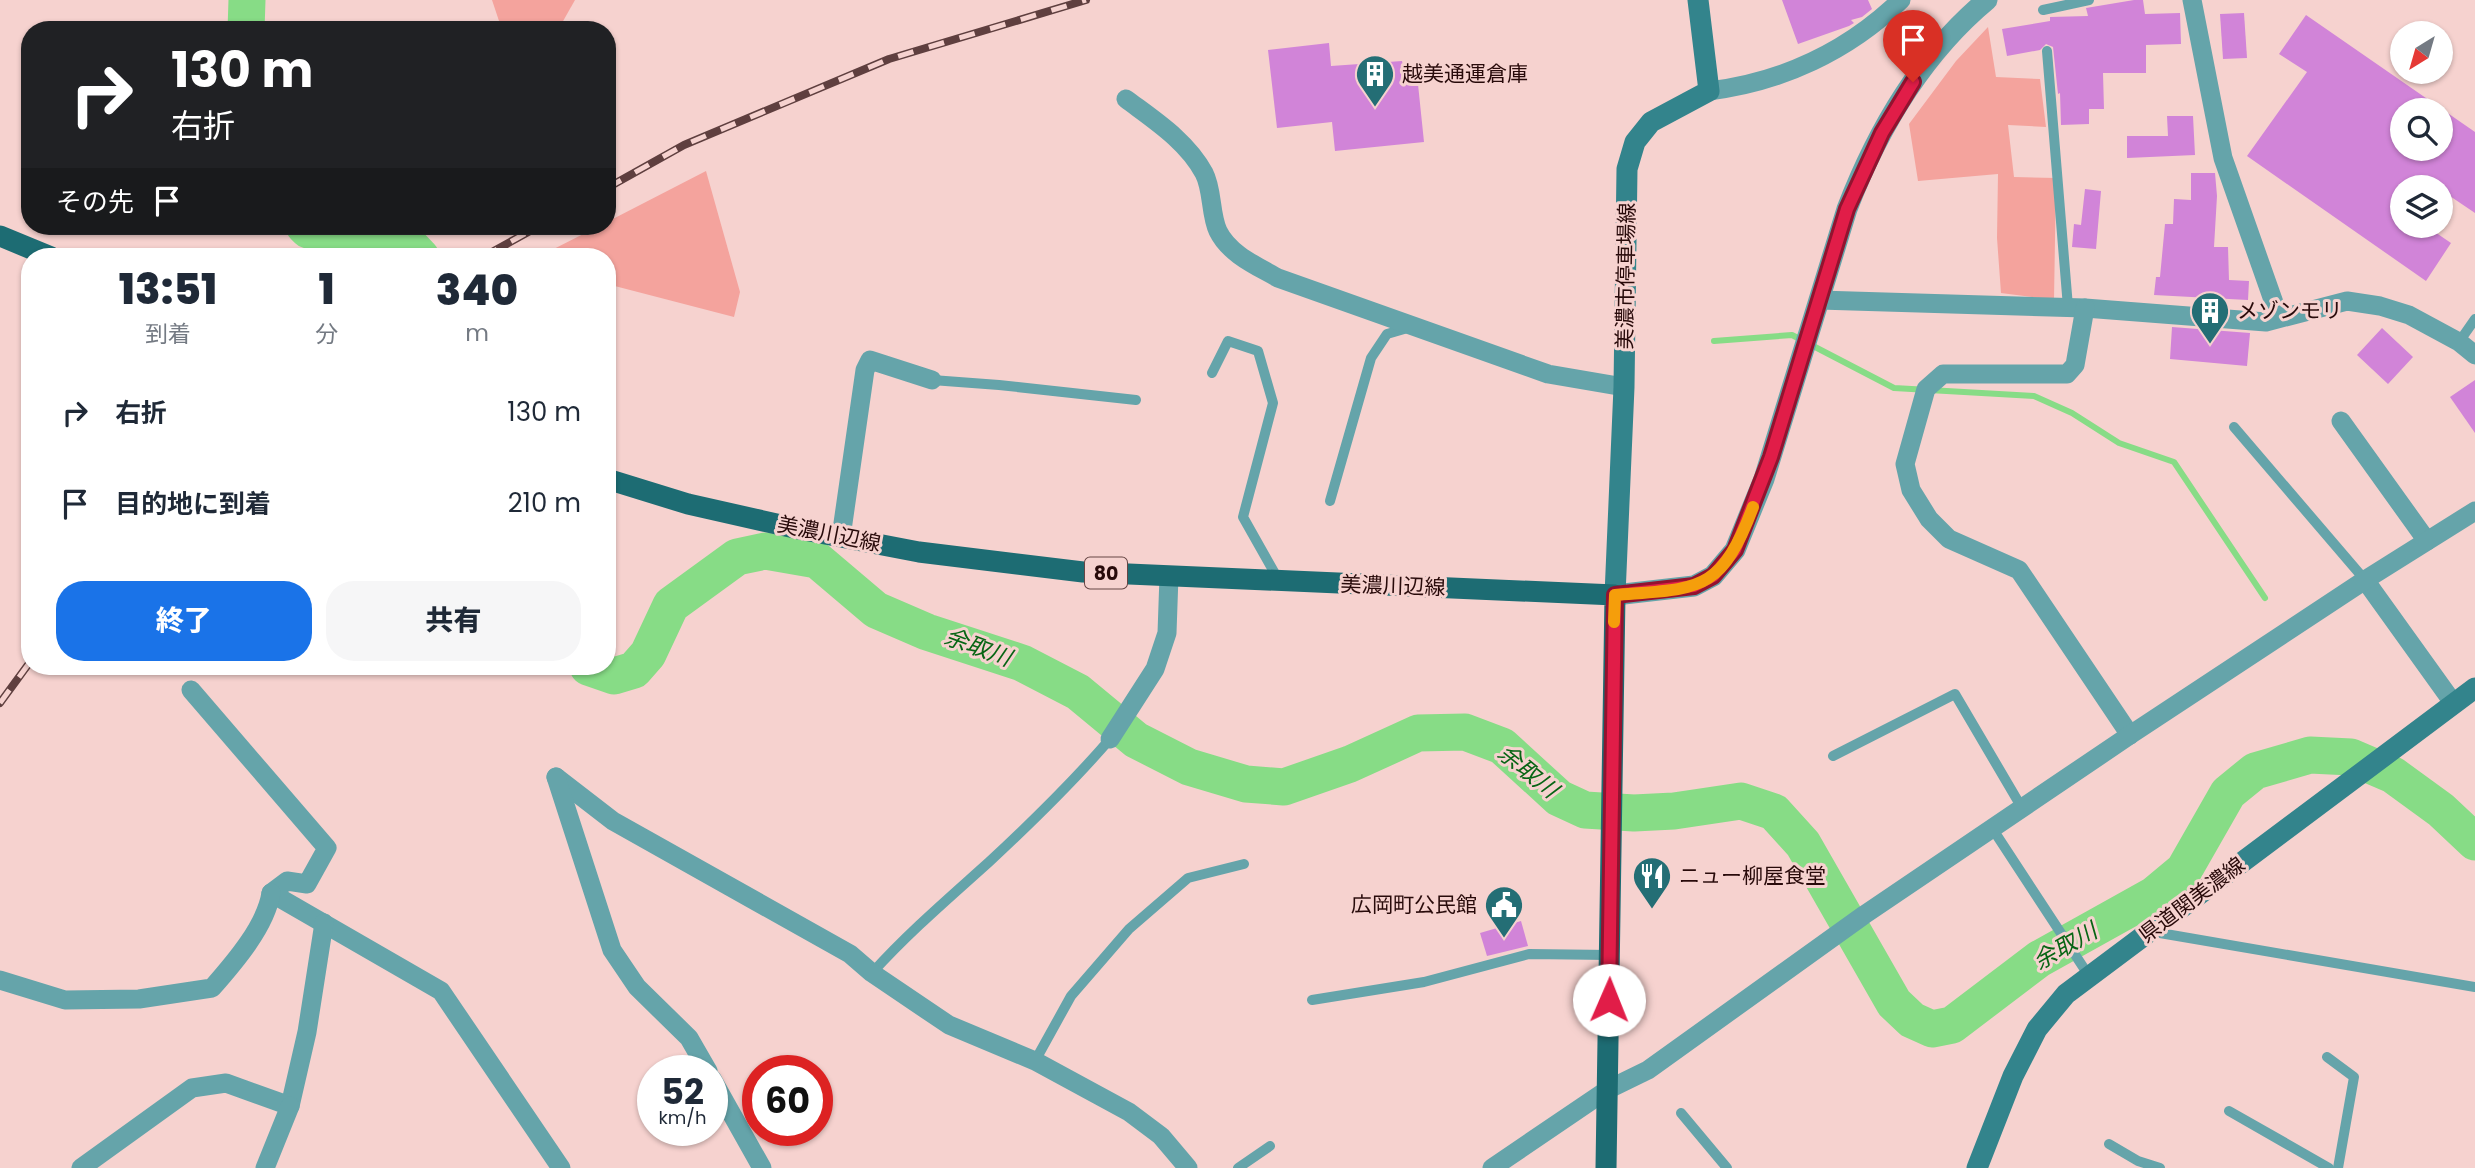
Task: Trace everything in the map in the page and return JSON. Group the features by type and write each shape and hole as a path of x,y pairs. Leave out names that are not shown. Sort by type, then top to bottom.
{"main road":[{"path":"1698,0 1709,91"},
{"name":"美濃市停車場線","path":"1615,595 1624,387 1627,169 1634,142 1651,122 1709,91"},
{"path":"0,236 29,248"},
{"name":"美濃川辺線","path":"616,482 688,504 841,537 919,552 1083,572 1615,595"},
{"path":"1606,1168 1615,595"},
{"name":"県道関美濃線","path":"1977,1168 2013,1076 2037,1029 2066,994 2475,688"}],"street":[{"path":"1709,91 1741,87 1804,67 1841,47 1882,19 1901,0"},
{"path":"1615,595 1694,586 1713,576 1741,539 1764,479 1847,209 1889,119 1904,95 1956,29 1987,0"},
{"path":"2192,0 2223,158 2276,309"},
{"path":"1126,99 1161,125 1188,150 1205,175 1219,232 1238,255 1278,278 1548,374 1624,387"},
{"path":"1819,300 2077,307 2266,322 2276,309 2347,301 2380,306 2409,315 2467,349"},
{"path":"2077,307 2075,365 2067,374 1943,374 1924,396 1905,464 1911,490 1929,519 1949,539 2019,570 2130,735"},
{"path":"841,537 865,370 870,359 932,380"},
{"path":"2341,421 2427,541"},
{"path":"1492,1168 1607,1090 1647,1070 1864,915 2130,735 2364,580 2475,511"},
{"path":"1110,739 1155,669 1167,633 1169,576"},
{"path":"2364,580 2454,704"},
{"path":"0,980 65,1000 139,999 212,988 242,951 269,907 271,893 287,881 307,884 327,848 191,690"},
{"path":"699,1055 689,1038 637,987 612,950 556,777 613,821 850,954 872,973 949,1025 1035,1061 1129,1112 1161,1136 1188,1168"},
{"path":"271,893 441,991 561,1168"},
{"path":"265,1168 290,1106 307,1032 324,923"},
{"path":"81,1168 192,1088 226,1083 290,1106"},
{"path":"728,1107 762,1168"}],"lane":[{"path":"2043,10 2089,0"},
{"path":"2047,51 2077,307"},
{"path":"2467,349 2475,319"},
{"path":"1330,501 1371,358 1387,334 1415,326"},
{"path":"1212,373 1228,341 1258,351 1273,403 1243,517 1280,582"},
{"path":"932,380 1136,400"},
{"path":"2234,427 2364,580"},
{"path":"1833,756 1955,694 2022,808"},
{"path":"872,973 909,934 992,859 1110,739"},
{"path":"1992,828 2089,976"},
{"path":"1035,1061 1070,996 1129,929 1188,878 1244,864"},
{"path":"2150,931 2475,988"},
{"path":"1312,999 1424,982 1529,954 1610,955"},
{"path":"2327,1057 2354,1077 2338,1168"},
{"path":"2229,1111 2329,1168"},
{"path":"1681,1113 1727,1168"},
{"path":"2109,1144 2137,1165 2160,1168"},
{"path":"1238,1168 1270,1146"}],"shaded area":[{"path":"492,0 575,0 563,21 499,21"},
{"path":"1988,27 1996,77 2040,79 2046,127 2008,125 2014,177 2056,178 2054,300 2001,293 1997,238 1998,174 1918,181 1909,124 1956,61"},
{"path":"706,171 740,292 734,317 616,286 616,248 556,248 581,235 616,235 616,217"}],"building":[{"path":"1782,0 1868,0 1872,9 1862,17 1851,20 1854,23 1849,26 1798,44"},
{"path":"2143,0 2145,14 2180,13 2181,44 2146,45 2146,73 2103,73 2104,109 2089,109 2089,124 2061,125 2060,93 2058,94 2053,47 2046,44 2040,50 2007,56 2002,29 2050,21 2050,17 2088,16 2086,8"},
{"path":"2244,13 2247,58 2223,59 2220,14"},
{"path":"2306,15 2390,73 2390,84 2406,84 2426,98 2390,98 2390,161 2453,161 2453,117 2475,132 2475,213 2453,198 2453,175 2390,175 2390,238 2444,238 2451,243 2426,281 2247,156 2307,72 2279,54"},
{"path":"1329,43 1331,66 1402,61 1403,66 1416,65 1424,142 1335,151 1332,122 1277,128 1268,50"},
{"path":"2167,116 2193,116 2195,155 2127,158 2127,136 2168,136"},
{"path":"2191,173 2215,173 2217,196 2214,247 2228,247 2229,280 2249,281 2248,300 2154,295 2156,277 2160,277 2165,224 2173,224 2174,199 2191,200"},
{"path":"2085,189 2101,191 2096,249 2072,247 2074,224 2081,225"},
{"name":"メゾンモリ","path":"2172,327 2250,333 2247,366 2170,359"},
{"path":"2382,328 2413,357 2388,384 2357,355"},
{"path":"2475,380 2475,433 2450,397"},
{"name":"広岡町公民館","path":"1521,921 1528,946 1487,956 1480,933"}],"waterway":[{"name":"余取川","path":"246,21 247,0"},
{"name":"余取川","path":"326,235 355,243 402,237 412,248"},
{"path":"1714,341 1792,335 1894,388 2034,396 2072,413 2119,443 2174,462 2265,598"},
{"name":"余取川","path":"611,675 634,670 648,654 671,605 737,557 765,551 817,560 876,610 927,632 1022,663 1078,692 1136,740 1189,767 1246,784 1284,787 1350,764 1418,733 1465,732 1502,746 1559,798 1585,810 1634,813 1674,811 1741,801 1774,812 1803,844 1894,1003 1912,1020 1932,1029 1952,1025 2039,959 2154,895 2184,870 2228,793 2255,771 2310,755 2351,757 2393,775 2441,810 2475,842"}],"railway":[{"path":"616,183 684,145 889,59 1086,0"},
{"path":"499,248 523,235"},
{"path":"0,703 21,674"}],"slow traffic":[{"path":"1614,622 1615,595 1694,586 1713,576 1735,550 1753,507"}],"place":[{"name":"越美通運倉庫","path":"1375,108"},
{"name":"メゾンモリ","path":"2210,345"},
{"name":"ニュー柳屋食堂","path":"1652,910"},
{"name":"広岡町公民館","path":"1504,939"}],"route":[{"path":"1609,1000 1615,595 1694,586 1713,576 1735,550 1764,479 1854,190 1889,119 1913,82"}]}
